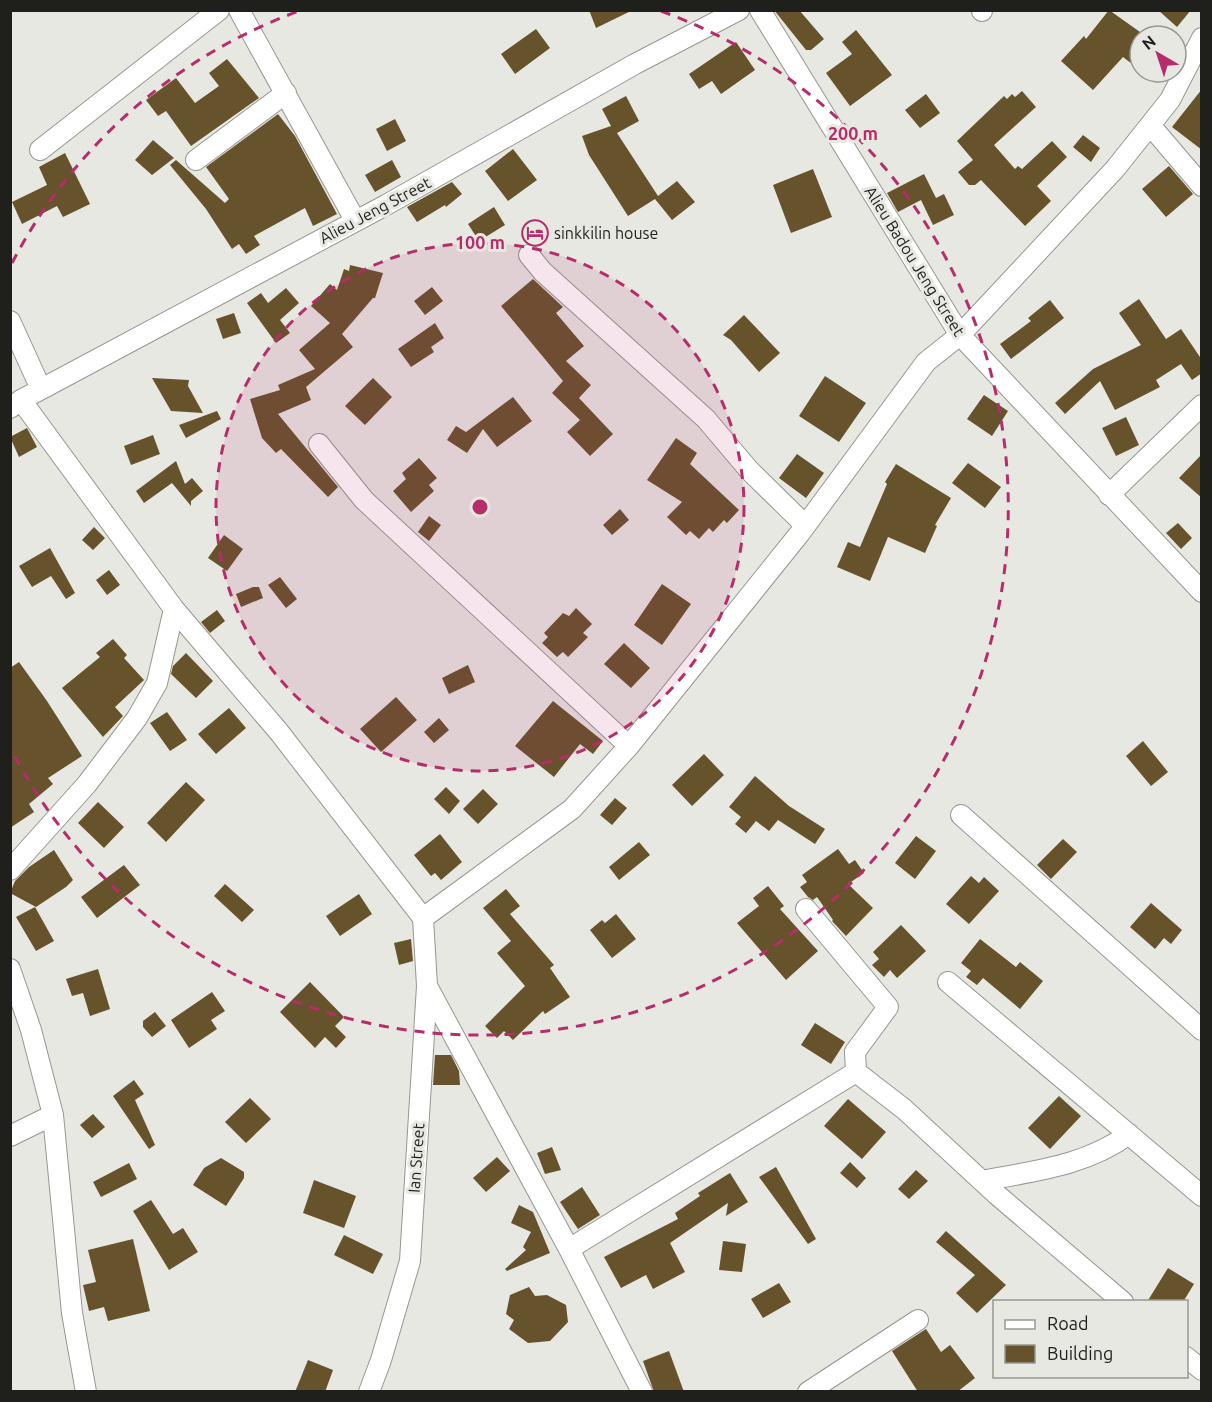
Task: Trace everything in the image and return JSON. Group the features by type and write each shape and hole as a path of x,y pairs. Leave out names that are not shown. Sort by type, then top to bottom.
{"street":[{"path":"40,150 219,10"},
{"path":"239,10 355,220"},
{"name":"Alieu Jeng Street","path":"16,404 355,220 635,64 739,10"},
{"name":"Alieu Badou Jeng Street","path":"760,10 960,336 1202,592"},
{"path":"16,404 174,609 279,732 423,918 572,809 629,746 805,525 926,362 960,336 1115,169 1170,100 1202,38"},
{"path":"196,160 286,93"},
{"path":"1150,125 1202,186"},
{"path":"529,255 543,272 706,419 749,470 805,525"},
{"path":"10,321 41,389"},
{"path":"1109,495 1202,405"},
{"path":"319,444 364,500 629,746"},
{"path":"10,870 87,784 136,718 157,682 174,609"},
{"path":"961,815 1202,1030"},
{"path":"806,909 888,1007 855,1052 855,1072"},
{"name":"Ian Street","path":"369,1392 381,1360 410,1261 428,986 423,918"},
{"path":"10,969 31,1030 53,1115 72,1313 86,1392"},
{"path":"948,982 1202,1196"},
{"path":"428,986 569,1249 642,1392"},
{"path":"855,1072 904,1109 982,1181 1121,1300"},
{"path":"569,1249 855,1072"},
{"path":"10,1136 53,1115"},
{"path":"982,1181 1079,1161 1112,1146 1129,1134"},
{"path":"808,1392 918,1320"},
{"path":"1188,1359 1202,1370"}],"building":[{"path":"589,10 633,10 596,28"},
{"path":"774,10 799,10 824,39 811,50 806,50"},
{"path":"1109,10 1129,24 1128,61 1123,57 1093,90 1061,61 1084,36 1086,39"},
{"path":"1158,10 1191,10 1179,24 1174,24"},
{"path":"536,29 550,48 515,74 501,54"},
{"path":"856,30 892,75 850,106 826,73 852,54 842,42"},
{"path":"736,42 755,70 721,94 712,81 699,89 689,74"},
{"path":"227,59 259,98 191,146 166,111 158,116 146,100 176,78 195,103 219,86 209,73"},
{"path":"1202,89 1202,150 1172,127"},
{"path":"1022,91 1036,107 994,145 1015,169 1018,166 1022,169 1052,141 1067,157 1037,186 1051,201 1025,226 981,180 975,185 969,185 958,172 973,160 957,141 1004,96 1007,99 1012,94 1015,97"},
{"path":"926,94 940,113 920,128 905,110"},
{"path":"626,96 639,121 617,133 658,196 677,181 695,202 672,220 655,199 628,216 589,155 582,136 611,126 602,109"},
{"path":"278,114 295,136 337,214 313,226 305,208 254,236 260,245 246,254 239,244 232,249 206,209 170,165 176,160 225,203 229,199 206,167"},
{"path":"395,119 406,141 387,151 376,129"},
{"path":"1083,135 1100,148 1091,162 1073,147"},
{"path":"153,140 174,158 152,175 135,160"},
{"path":"513,149 537,180 508,201 485,171"},
{"path":"65,153 90,204 63,217 57,206 22,224 12,202 47,185 39,167"},
{"path":"392,160 401,177 375,192 365,175"},
{"path":"1169,166 1193,194 1166,217 1142,189"},
{"path":"813,169 832,217 791,233 773,185"},
{"path":"924,174 936,198 944,194 954,215 933,225 921,200 898,212 887,193"},
{"path":"452,182 462,194 446,207 445,205 417,222 407,207"},
{"path":"494,207 505,225 479,241 468,224"},
{"path":"350,265 383,273 375,298 342,334 353,347 306,387 311,400 278,414 338,487 328,497 281,449 276,453 262,438 250,399 280,390 278,385 315,369 299,350 330,323 311,306 330,284 337,290 344,269 349,271"},
{"path":"533,279 563,307 556,313 584,346 566,361 591,385 579,398 613,434 590,456 567,432 580,420 552,393 563,381 501,306"},
{"path":"432,287 443,301 425,315 414,301"},
{"path":"286,288 299,303 280,320 290,333 276,343 247,303 261,293 268,303"},
{"path":"1139,299 1166,339 1181,329 1202,360 1202,373 1192,380 1181,364 1156,380 1160,387 1115,410 1100,381 1065,414 1055,403 1093,369 1141,345 1119,313"},
{"path":"1050,300 1064,318 1011,359 1000,344 1031,321 1028,318"},
{"path":"234,313 241,333 223,339 216,319"},
{"path":"744,315 780,353 759,372 731,340 723,335"},
{"path":"435,323 444,338 431,347 434,352 411,367 398,349"},
{"path":"825,376 866,403 839,442 799,416"},
{"path":"152,378 189,380 188,386 203,413 171,411"},
{"path":"373,378 392,397 365,425 345,406"},
{"path":"984,395 1008,411 992,436 967,419"},
{"path":"513,397 532,421 497,447 483,429 467,453 447,440 456,426 466,432"},
{"path":"217,411 221,419 186,438 179,425"},
{"path":"1126,417 1139,445 1116,456 1102,428"},
{"path":"27,428 37,447 19,457 10,437"},
{"path":"153,435 160,454 131,465 124,446"},
{"path":"676,438 697,453 690,464 739,510 727,523 724,520 713,532 709,528 699,539 690,531 686,535 667,517 682,502 647,480"},
{"path":"797,454 824,473 806,498 779,478"},
{"path":"1202,454 1202,498 1179,478"},
{"path":"419,458 437,478 429,485 434,491 411,512 393,491 406,479 402,473"},
{"path":"176,461 185,484 192,478 203,491 191,501 191,506 172,483 144,503 136,491"},
{"path":"968,463 1001,487 985,508 952,483"},
{"path":"896,464 951,498 935,525 937,526 925,553 888,537 870,581 837,567 848,542 860,547 887,484 885,482"},
{"path":"620,509 629,520 612,535 603,525"},
{"path":"429,516 441,525 429,541 418,532"},
{"path":"1178,523 1192,538 1181,549 1166,533"},
{"path":"94,527 105,538 93,550 82,540"},
{"path":"224,535 243,549 227,571 208,558"},
{"path":"50,548 75,593 66,599 51,576 32,587 19,566"},
{"path":"109,570 120,585 107,595 96,580"},
{"path":"280,577 297,599 286,608 268,585"},
{"path":"662,584 691,604 662,645 634,625"},
{"path":"259,587 263,598 241,607 236,594"},
{"path":"576,608 592,624 583,633 588,637 568,657 563,652 557,657 542,643 548,637 544,633 563,613 569,616"},
{"path":"217,610 225,621 210,633 201,622"},
{"path":"113,639 127,655 124,658 144,680 115,707 123,716 103,737 62,688 100,657 96,653"},
{"path":"624,643 650,668 631,688 604,664"},
{"path":"186,653 213,681 196,698 171,674 173,666"},
{"path":"19,662 82,756 48,778 53,784 29,804 34,812 10,828 10,668"},
{"path":"468,665 475,682 449,694 442,678"},
{"path":"396,697 417,720 381,752 360,729"},
{"path":"553,701 603,741 593,754 580,744 554,777 515,746"},
{"path":"229,708 246,728 216,754 198,734"},
{"path":"167,712 187,740 170,751 150,723"},
{"path":"439,718 449,730 434,743 424,732"},
{"path":"1143,741 1168,772 1151,786 1126,756"},
{"path":"704,754 724,775 692,806 672,785"},
{"path":"755,776 789,806 825,829 815,844 778,820 769,831 756,821 746,833 735,824 741,817 729,807"},
{"path":"186,782 205,800 166,842 147,823"},
{"path":"446,787 460,801 449,814 434,799"},
{"path":"483,789 498,804 478,824 463,809"},
{"path":"615,798 627,808 612,825 600,815"},
{"path":"98,802 124,827 104,848 78,823"},
{"path":"440,834 462,862 441,880 435,873 431,876 414,855"},
{"path":"916,836 936,851 915,879 895,863"},
{"path":"1063,839 1077,852 1051,879 1037,865"},
{"path":"639,842 650,855 619,880 609,867"},
{"path":"838,849 849,864 855,860 864,873 848,884 873,908 846,936 832,921 817,897 813,900 800,887 807,882 802,875"},
{"path":"54,850 73,880 66,887 36,907 10,893 15,881 29,867"},
{"path":"124,865 140,885 97,918 81,897"},
{"path":"971,876 979,883 984,877 999,891 969,924 946,904"},
{"path":"225,884 254,910 242,922 214,896"},
{"path":"768,886 784,906 780,909 818,951 786,980 737,923 759,906 753,898"},
{"path":"506,889 520,906 510,914 554,965 550,968 570,997 545,1014 543,1011 513,1040 504,1031 497,1038 485,1026 525,986 497,953 511,941 483,908"},
{"path":"359,894 372,914 340,936 326,916"},
{"path":"1151,903 1182,930 1171,944 1164,938 1155,949 1130,927"},
{"path":"35,907 54,941 36,951 16,917"},
{"path":"616,914 636,939 612,958 590,930 602,920 605,923"},
{"path":"901,925 926,951 897,978 890,970 884,977 872,965 879,959 873,952"},
{"path":"411,939 413,961 399,965 394,943"},
{"path":"980,939 1016,967 1020,962 1043,981 1020,1009 983,978 977,985 966,977 971,971 961,963"},
{"path":"98,969 110,1009 90,1016 83,993 72,996 66,979"},
{"path":"310,982 344,1017 335,1026 346,1037 336,1048 325,1037 315,1048 280,1012"},
{"path":"212,992 225,1011 211,1020 217,1029 189,1048 171,1020"},
{"path":"155,1012 166,1026 152,1037 143,1027 143,1021"},
{"path":"815,1023 845,1042 831,1064 801,1045"},
{"path":"435,1055 451,1055 459,1071 460,1085 433,1085"},
{"path":"134,1080 144,1094 135,1100 155,1145 149,1149 113,1096"},
{"path":"1059,1096 1081,1116 1050,1149 1028,1128"},
{"path":"250,1098 271,1119 246,1143 225,1122"},
{"path":"848,1099 886,1132 862,1159 824,1126"},
{"path":"93,1114 105,1127 92,1138 80,1125"},
{"path":"552,1147 561,1170 545,1174 537,1153"},
{"path":"497,1157 510,1171 486,1192 473,1178"},
{"path":"221,1158 244,1172 244,1178 226,1206 193,1185 204,1168"},
{"path":"850,1162 866,1178 857,1188 840,1173"},
{"path":"129,1163 137,1179 101,1197 93,1182"},
{"path":"776,1167 816,1239 808,1244 759,1177"},
{"path":"916,1170 928,1181 909,1199 898,1189"},
{"path":"730,1173 748,1202 726,1216 728,1203 670,1243 685,1272 653,1289 646,1275 621,1288 604,1257 678,1219 675,1213 700,1196 698,1193"},
{"path":"314,1180 356,1196 344,1228 303,1213"},
{"path":"582,1187 600,1215 578,1229 560,1202"},
{"path":"151,1200 173,1234 183,1228 198,1252 169,1270 133,1211"},
{"path":"519,1205 533,1212 550,1253 507,1271 505,1269 526,1250 523,1247 531,1232 511,1223"},
{"path":"946,1231 1006,1285 977,1313 956,1293 975,1275 936,1242"},
{"path":"344,1235 383,1254 373,1274 334,1255"},
{"path":"133,1239 150,1311 108,1321 104,1307 89,1311 83,1285 96,1282 88,1250"},
{"path":"723,1241 746,1244 742,1272 719,1270"},
{"path":"1168,1268 1194,1284 1184,1300 1148,1300"},
{"path":"779,1283 791,1302 763,1318 751,1299"},
{"path":"529,1287 535,1296 547,1295 566,1305 568,1322 550,1341 528,1343 509,1329 514,1320 506,1314 510,1295"},
{"path":"926,1329 941,1352 950,1345 975,1378 957,1392 918,1392 892,1351"},
{"path":"669,1351 684,1392 654,1392 643,1361"},
{"path":"308,1360 333,1370 325,1392 295,1392"}],"place":[{"name":"sinkkilin house","path":"535,233"}]}
